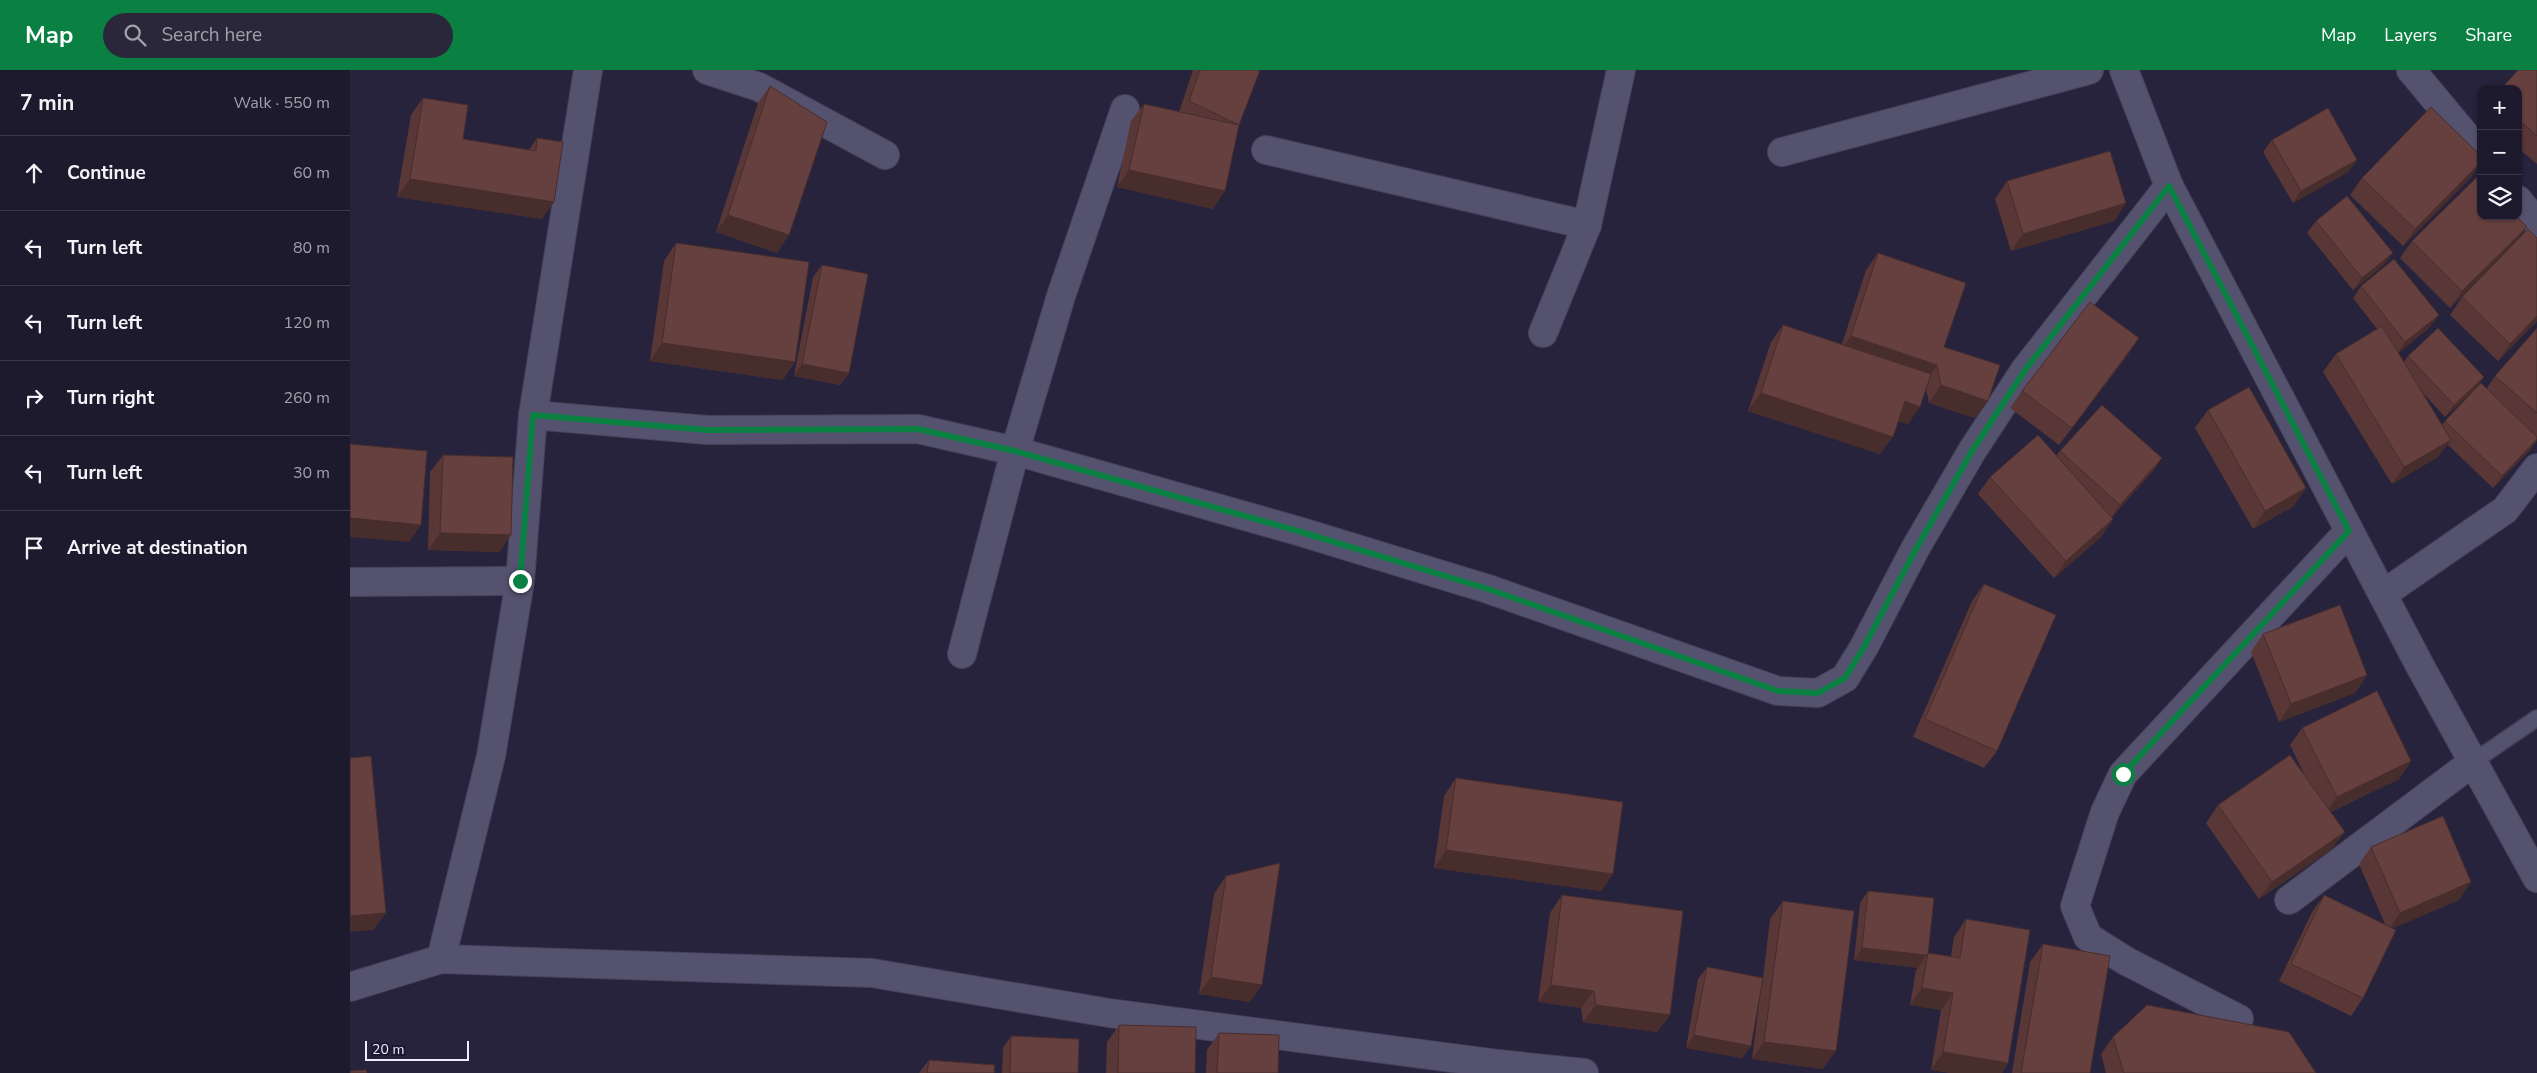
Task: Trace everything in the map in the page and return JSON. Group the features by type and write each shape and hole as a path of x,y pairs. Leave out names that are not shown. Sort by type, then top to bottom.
{"street":[{"path":"441,959 491,756 520,581 533,415 588,70"},
{"path":"707,70 759,87 885,155"},
{"path":"1544,333 1587,225 1621,70"},
{"path":"1782,152 2089,70"},
{"path":"2124,70 2169,186 2349,531 2537,878"},
{"path":"2411,70 2477,149"},
{"path":"962,654 1015,451 1061,296 1125,109"},
{"path":"1266,150 1587,225"},
{"path":"533,415 707,430 918,429 1015,451 1289,528 1488,589 1778,691 1818,693 1845,678 1972,451 2025,370 2169,186"},
{"path":"2522,205 2537,223"},
{"path":"2383,594 2505,510 2537,468"},
{"path":"2239,1019 2126,961 2088,937 2075,906 2105,812 2123,774 2349,531"},
{"path":"350,582 520,581"},
{"path":"2289,900 2473,762"},
{"path":"350,987 441,959 872,972 1109,1013 1498,1069 1584,1073"}],"lane":[{"path":"2473,762 2537,718"}],"building":[{"path":"1200,70 1260,70 1239,125 1189,101"},
{"path":"2518,70 2537,70 2537,136 2522,123 2522,85 2505,85"},
{"path":"770,86 827,122 789,235 728,215"},
{"path":"423,98 468,105 463,139 536,151 537,138 563,142 554,202 410,179"},
{"path":"1144,104 1239,125 1225,191 1129,170"},
{"path":"2431,107 2477,152 2477,166 2415,229 2362,178"},
{"path":"2328,108 2357,160 2301,191 2272,140"},
{"path":"2110,151 2126,203 2023,234 2007,181"},
{"path":"2477,177 2477,220 2520,220 2527,227 2462,291 2412,241"},
{"path":"2347,196 2393,253 2362,278 2316,221"},
{"path":"2528,229 2537,238 2537,316 2510,344 2462,297"},
{"path":"676,243 809,262 795,362 662,343"},
{"path":"1878,253 1966,283 1944,347 2000,365 1988,401 1941,385 1937,365 1851,336"},
{"path":"2394,259 2439,315 2405,342 2361,286"},
{"path":"822,265 868,274 849,373 802,364"},
{"path":"2090,302 2139,338 2072,428 2022,391"},
{"path":"1783,325 1931,374 1920,407 1905,401 1893,437 1761,393"},
{"path":"2382,326 2451,440 2404,467 2336,354"},
{"path":"2438,328 2484,377 2454,405 2408,356"},
{"path":"2537,328 2537,413 2495,376"},
{"path":"2481,383 2537,437 2502,476 2445,421"},
{"path":"2249,387 2306,488 2265,511 2208,410"},
{"path":"2102,405 2162,458 2120,505 2060,451"},
{"path":"2038,435 2113,519 2066,561 1990,477"},
{"path":"350,444 427,451 421,525 350,518"},
{"path":"443,455 513,457 511,535 440,533"},
{"path":"1984,584 2056,615 1997,751 1925,719"},
{"path":"2340,605 2367,675 2291,704 2263,634"},
{"path":"2377,691 2411,761 2337,797 2302,728"},
{"path":"2290,755 2345,832 2272,882 2218,805"},
{"path":"371,756 386,913 350,916 350,758"},
{"path":"1456,778 1623,802 1613,874 1446,850"},
{"path":"2443,816 2471,882 2400,913 2371,847"},
{"path":"1280,863 1262,985 1211,977 1226,876"},
{"path":"1868,891 1934,898 1928,954 1862,948"},
{"path":"1562,895 1683,911 1670,1015 1596,1005 1594,991 1551,985"},
{"path":"2324,895 2396,930 2363,998 2291,964"},
{"path":"1783,901 1854,911 1836,1051 1764,1042"},
{"path":"1966,919 2030,930 2008,1063 1943,1052 1953,993 1922,988 1928,953 1960,958"},
{"path":"2043,944 2110,956 2090,1073 2021,1073"},
{"path":"1707,967 1763,978 1751,1046 1694,1035"},
{"path":"2147,1005 2289,1032 2316,1073 2124,1073 2113,1037"},
{"path":"1119,1025 1196,1027 1195,1073 1118,1073"},
{"path":"1219,1033 1279,1035 1278,1073 1217,1073"},
{"path":"1011,1036 1079,1039 1078,1073 1010,1073"},
{"path":"929,1060 995,1065 994,1073 927,1073"},
{"path":"366,1070 367,1073 350,1073 350,1071"}],"route":[{"path":"520,581 533,415 707,430 918,429 1015,451 1298,531 1566,614 1778,691 1818,693 1845,678 1972,451 2025,370 2169,186 2349,531 2123,774"}]}
